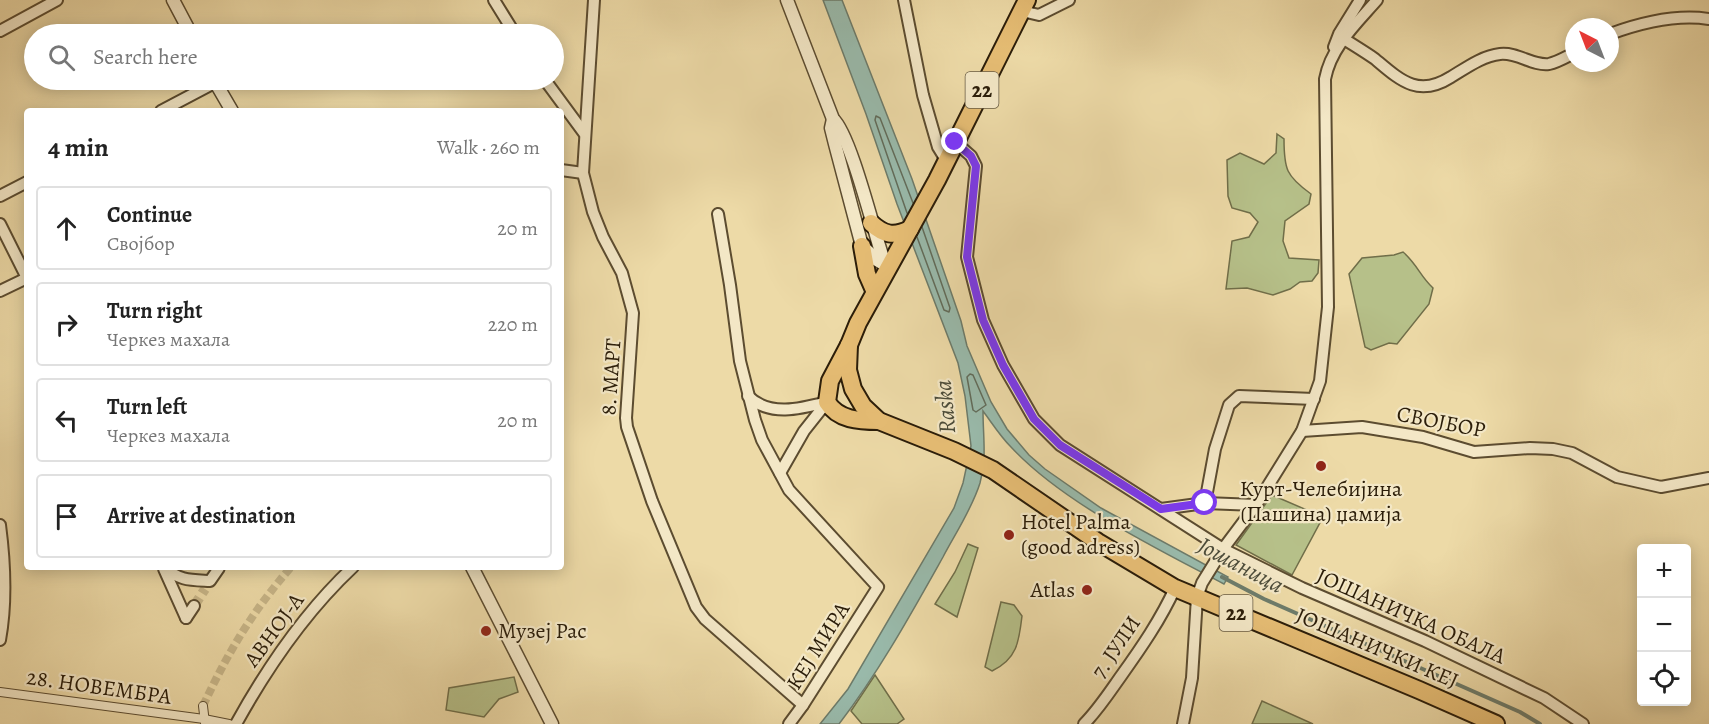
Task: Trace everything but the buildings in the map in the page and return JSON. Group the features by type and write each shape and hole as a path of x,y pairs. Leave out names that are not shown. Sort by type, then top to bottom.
{"main road":[{"name":"22","path":"879,421 853,420 831,409 826,402 833,375 874,290 937,180 1025,6"},
{"path":"871,223 884,234 894,235 910,229"},
{"path":"862,246 867,274 874,290"},
{"name":"22","path":"849,345 848,370 853,389 863,406 879,421"},
{"name":"ЈОШАНИЧКИ КЕЈ","path":"879,421 954,450 993,470 1098,542 1175,588 1200,590 1496,724"}],"street":[{"path":"0,31 57,0"},
{"path":"173,0 186,24"},
{"path":"494,0 509,24"},
{"name":"8. МАРТ","path":"594,0 583,172 592,212 622,273 633,314 627,427 652,501 690,596 705,619 803,705"},
{"path":"787,0 833,118 839,124 882,255 889,267"},
{"path":"904,0 923,95 938,147 946,160"},
{"path":"1025,6 1039,15 1069,0"},
{"path":"1334,54 1334,45 1339,34 1360,0"},
{"path":"1183,724 1192,678 1200,590 1223,549 1256,505 1302,431 1320,381 1328,307 1325,91 1327,68 1344,39 1377,0"},
{"path":"1619,31 1674,19 1709,19"},
{"path":"1344,39 1364,51 1406,84 1425,87 1442,83 1492,55 1513,54 1548,64 1565,57"},
{"path":"166,108 199,90"},
{"path":"220,90 229,108"},
{"path":"552,90 584,134"},
{"path":"833,118 831,128 834,144 862,246 877,260 889,267"},
{"name":"ЈОШАНИЧКА ОБАЛА","path":"955,142 971,156 976,166 967,257 983,320 1003,365 1034,419 1060,445 1223,549 1302,588 1425,641 1544,698 1582,724"},
{"path":"564,171 583,172"},
{"path":"0,196 24,184"},
{"path":"718,214 740,361 748,396 762,440 780,473"},
{"path":"0,224 24,272"},
{"path":"0,291 24,279"},
{"path":"748,396 757,405 783,410 826,402"},
{"path":"1205,503 1215,449 1229,405 1239,396 1314,399"},
{"path":"780,473 804,431 826,402"},
{"name":"СВОЈБОР","path":"1302,431 1362,427 1423,437 1474,452 1530,448 1553,449 1572,453 1617,477 1661,487 1709,478"},
{"name":"КЕЈ МИРА","path":"780,473 794,497 878,587 789,724"},
{"path":"1161,509 1205,503 1256,505"},
{"path":"0,525 5,579 0,640"},
{"path":"165,570 186,618 194,606"},
{"path":"168,570 175,576 207,585 218,570"},
{"name":"АВНОЈ-А","path":"236,724 295,631 350,570"},
{"path":"474,570 552,724"},
{"name":"7. ЈУЛИ","path":"1083,724 1097,710 1138,651 1175,588"},
{"name":"28. НОВЕМБРА","path":"0,692 228,724"},
{"path":"203,706 205,721"}],"green space":[{"path":"1277,134 1284,139 1286,165 1291,177 1311,194 1309,204 1285,221 1283,241 1289,258 1319,260 1318,273 1312,281 1300,282 1290,289 1273,295 1247,288 1226,289 1232,241 1249,237 1258,222 1250,213 1232,208 1228,196 1227,160 1240,153 1264,164 1276,153"},
{"path":"1403,252 1433,288 1429,304 1397,344 1389,343 1371,350 1365,347 1349,274 1362,258"},
{"path":"1272,495 1323,517 1292,575 1236,545"},
{"path":"968,544 978,548 957,617 935,604 955,572"},
{"path":"1001,602 1014,605 1022,616 1021,625 1018,642 1012,655 992,671 985,667"},
{"path":"875,675 904,719 897,724 862,724 851,711"},
{"path":"514,677 518,692 499,699 484,717 446,710 449,688"},
{"path":"1262,701 1313,724 1252,724"}],"water":[{"path":"823,0 842,0 912,179 961,321 967,346 991,402 1007,429 1029,455 1045,469 1101,508 1228,577 1224,584 1140,540 1083,505 1032,467 1007,443 983,411 983,465 980,483 973,502 894,642 868,684 839,724 820,724 848,689 954,508 963,483 971,446 965,396 958,363"}],"waterway":[{"name":"Јошаница","path":"1222,577 1264,599 1520,712 1540,724"}],"tunnel":[{"path":"203,706 242,633 264,600 289,570"},
{"path":"194,606 205,589"}],"place":[{"name":"Курт-Челебијина (Пашина) џамија","path":"1321,466"},
{"name":"Hotel Palma (good adress)","path":"1009,535"},
{"name":"Atlas","path":"1087,590"},
{"name":"Музеј Рас","path":"486,631"}],"route":[{"path":"955,142 971,156 976,166 967,257 983,320 1003,365 1034,419 1060,445 1161,509 1205,503"}],"water label":[{"name":"Raska","path":"945,407"}]}
